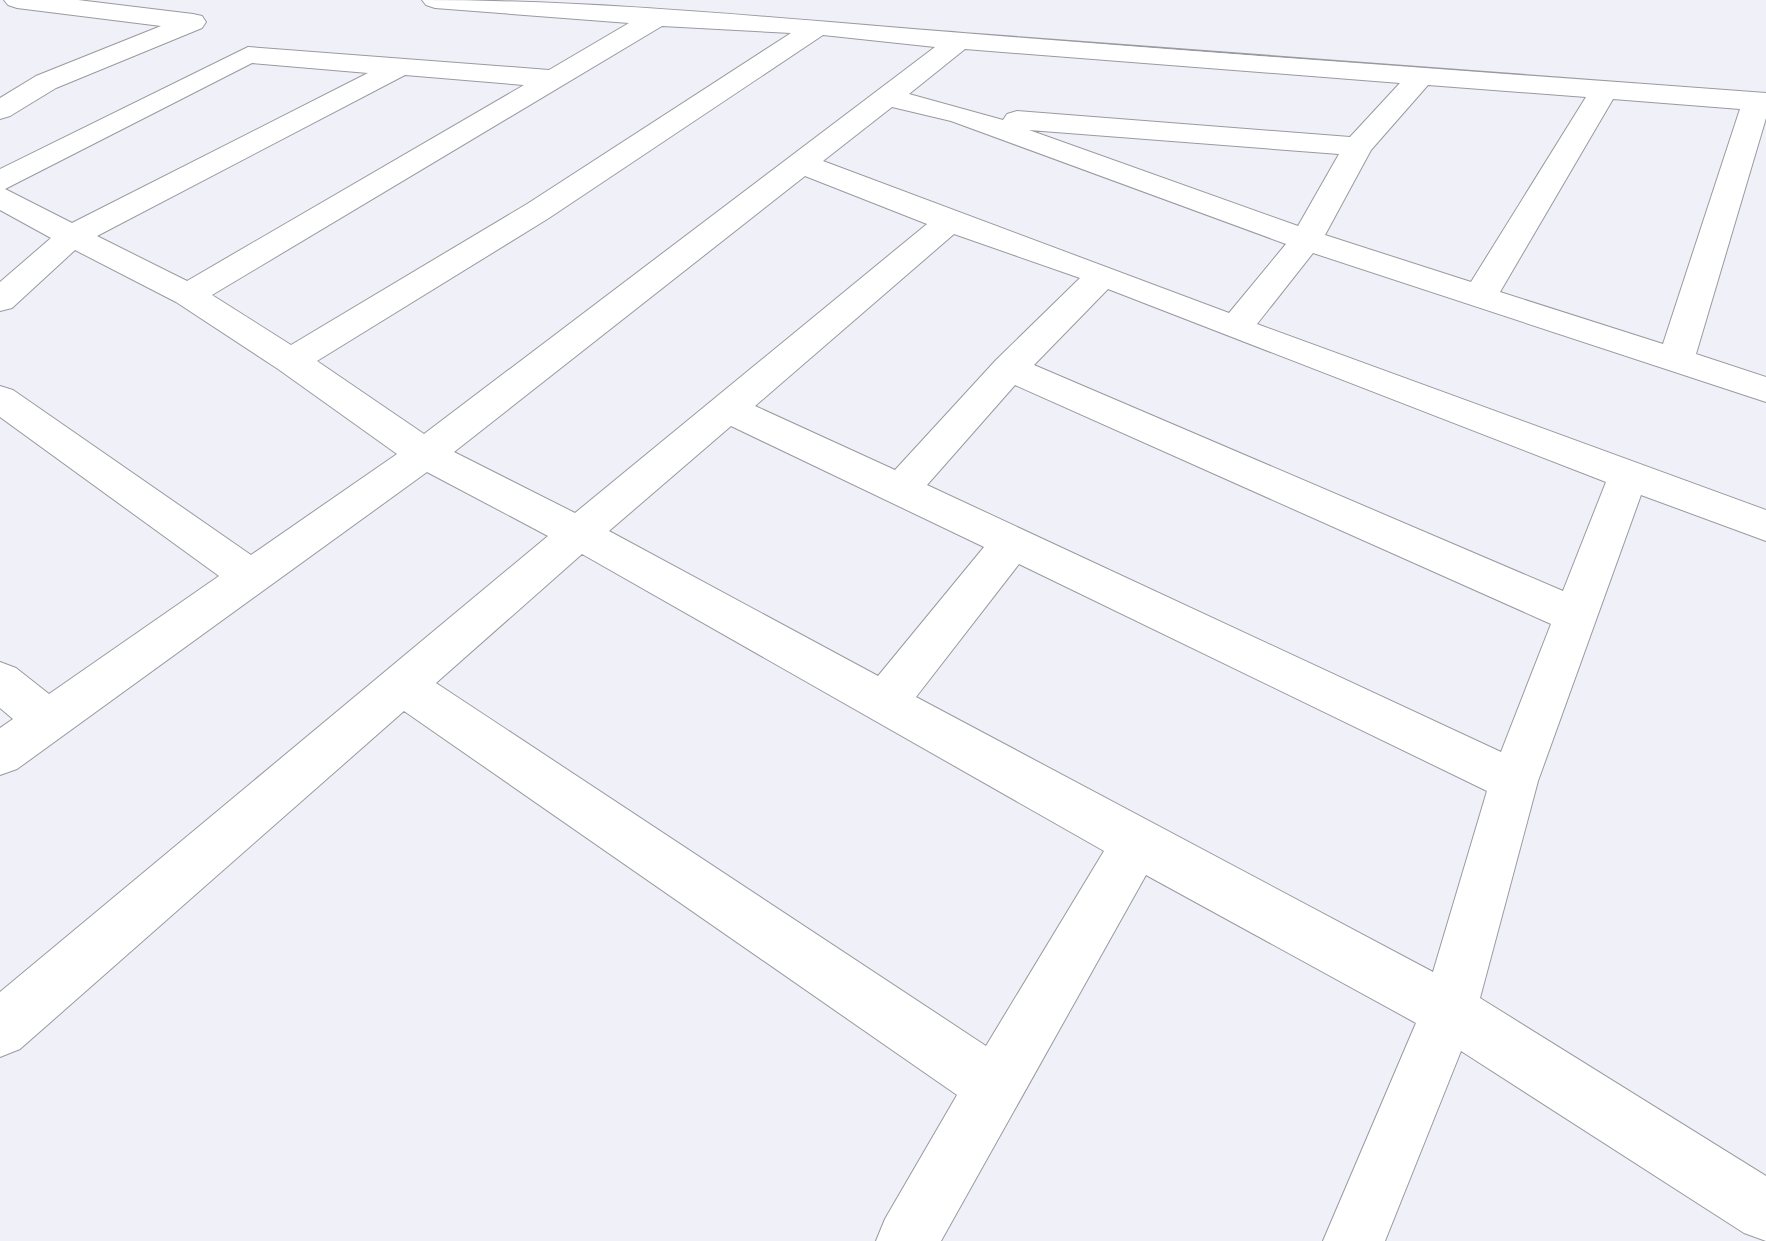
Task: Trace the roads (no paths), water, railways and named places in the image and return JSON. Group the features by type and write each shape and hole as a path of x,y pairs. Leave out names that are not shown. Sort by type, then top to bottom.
{"street":[{"path":"0,110 46,82 193,22 17,0"},
{"path":"435,0 818,27 959,41 1761,102 1676,360"},
{"path":"188,295 657,18"},
{"path":"291,361 538,211 818,27"},
{"path":"0,754 425,454 959,41"},
{"path":"171,46 556,79"},
{"path":"0,181 248,55"},
{"path":"0,300 72,236 402,66"},
{"path":"0,75 46,82"},
{"path":"1235,328 1306,240 1358,147 1421,76"},
{"path":"1480,296 1605,88"},
{"path":"888,97 961,115 1306,240 1766,390"},
{"path":"961,115 1358,147"},
{"path":"802,164 949,222 1103,275 1235,328 1766,526"},
{"path":"0,197 188,295 291,361 425,454 579,533 1137,843 1449,1011 1758,1220"},
{"path":"0,1029 579,533 949,222"},
{"path":"901,489 1009,368 1103,275"},
{"path":"1009,368 1574,615"},
{"path":"0,399 250,576"},
{"path":"727,408 1514,781"},
{"path":"1354,1241 1449,1011 1514,781 1629,474"},
{"path":"884,703 1012,542"},
{"path":"0,681 48,720"},
{"path":"403,686 995,1086"},
{"path":"907,1241 1137,843"}]}
